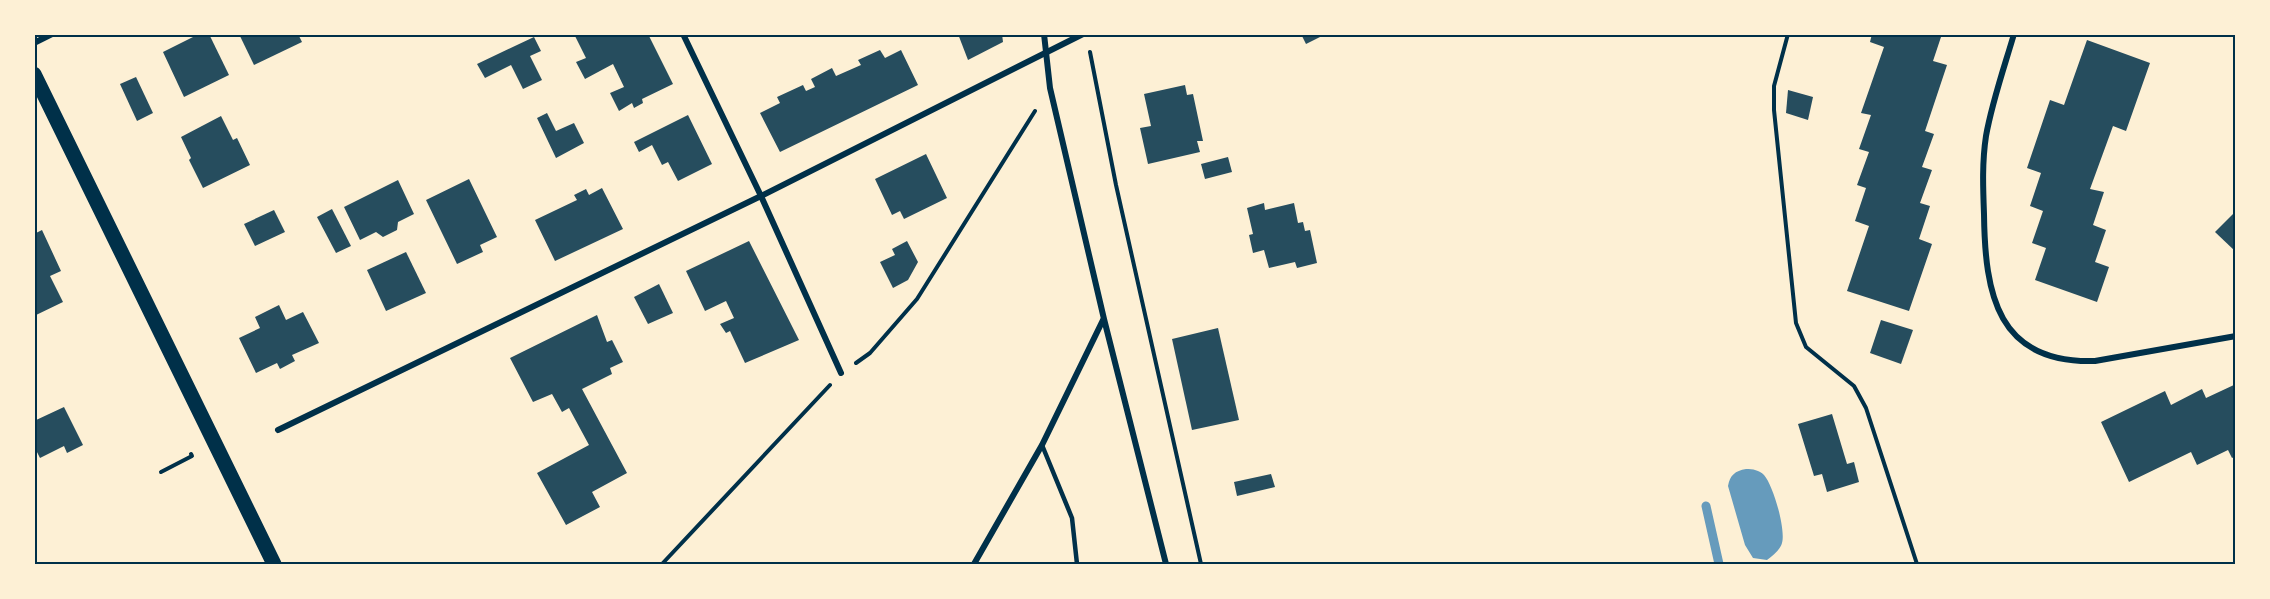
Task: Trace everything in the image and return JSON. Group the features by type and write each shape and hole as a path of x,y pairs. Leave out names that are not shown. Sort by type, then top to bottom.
{"main road":[{"path":"34,74 274,564"}],"street":[{"path":"34,43 52,34"},
{"path":"683,34 761,196 841,373"},
{"path":"1044,34 1050,88 1104,319 1166,564"},
{"path":"278,430 761,196 1083,34"},
{"path":"2013,34 1989,119 1983,161 1986,266 1993,295 2009,328 2020,341 2036,352 2054,358 2076,361 2095,361 2235,336"},
{"path":"974,564 1042,445 1104,319"}],"lane":[{"path":"1042,445 1072,518 1075,564"}],"path":[{"path":"1788,34 1774,86 1774,110 1796,323 1806,347 1854,386 1862,400 1917,564"},
{"path":"1088,46 1116,185 1201,564"},
{"path":"662,564 841,373 870,353 916,299 1050,88"},
{"path":"161,471 192,456"}],"water":[{"path":"1746,469 1756,470 1764,475 1778,508 1782,543 1767,560 1753,558 1745,545 1728,486 1734,474"}],"building":[{"path":"199,34 209,34 229,75 184,97 163,52"},
{"path":"239,34 298,34 302,42 254,65"},
{"path":"574,34 648,34 673,84 642,99 643,103 634,108 632,103 619,111 610,93 624,87 613,64 585,79 576,62 586,58"},
{"path":"958,34 1002,34 1003,42 968,60"},
{"path":"1301,34 1326,34 1306,44"},
{"path":"1872,34 1942,34 1933,61 1947,65 1925,131 1934,134 1922,167 1932,170 1920,203 1930,206 1919,239 1932,244 1909,311 1847,291 1869,226 1855,221 1866,188 1857,185 1869,152 1859,149 1871,115 1861,113 1884,47 1870,42"},
{"path":"534,37 541,51 530,56 542,80 523,89 511,65 485,78 477,64"},
{"path":"2087,40 2150,63 2126,131 2113,126 2090,189 2104,192 2093,225 2106,230 2095,262 2109,267 2097,302 2035,280 2046,248 2032,243 2043,211 2030,206 2041,173 2027,168 2050,100 2064,105"},
{"path":"880,50 885,58 901,50 918,85 780,152 760,113 780,103 777,97 803,85 806,91 815,87 811,79 832,68 836,76 861,65 858,60"},
{"path":"136,77 153,113 137,121 120,84"},
{"path":"1185,85 1187,95 1193,94 1203,141 1197,141 1200,152 1148,164 1140,128 1151,126 1144,94"},
{"path":"1788,90 1813,97 1808,120 1786,113"},
{"path":"547,113 556,131 574,123 584,143 556,158 537,118"},
{"path":"688,115 712,164 678,181 668,162 662,165 652,145 639,152 634,142"},
{"path":"221,116 233,140 237,138 250,165 203,188 181,137"},
{"path":"926,154 947,198 904,219 900,211 892,215 875,179"},
{"path":"1228,157 1232,172 1205,179 1201,164"},
{"path":"469,179 497,237 480,245 483,252 457,264 426,200"},
{"path":"398,180 414,214 398,222 397,230 383,237 376,232 360,240 344,207"},
{"path":"602,188 623,229 555,261 535,220 577,200 574,195 586,189 589,195"},
{"path":"1264,203 1265,210 1294,203 1298,223 1303,222 1305,231 1310,230 1317,263 1297,268 1295,262 1269,268 1264,250 1253,253 1249,235 1253,234 1247,208"},
{"path":"332,209 351,246 336,253 317,217"},
{"path":"274,210 285,232 255,246 244,224"},
{"path":"2236,211 2236,252 2215,232"},
{"path":"42,230 61,271 50,276 63,302 34,316 34,234"},
{"path":"749,241 799,340 745,363 730,331 726,333 720,324 734,318 726,301 705,311 686,271"},
{"path":"907,241 918,262 908,280 893,288 880,262 895,255 892,249"},
{"path":"406,252 426,293 386,311 367,270"},
{"path":"659,284 673,313 648,324 634,297"},
{"path":"279,305 286,320 303,312 319,343 292,355 295,361 280,369 277,363 256,373 239,338 260,328 255,317"},
{"path":"597,315 607,342 612,340 623,362 610,368 612,374 582,389 627,473 592,492 600,507 566,525 537,473 589,445 569,408 562,412 552,394 533,402 510,358"},
{"path":"1881,320 1913,330 1901,364 1870,353"},
{"path":"1218,328 1239,420 1192,430 1172,339"},
{"path":"2236,384 2236,456 2232,458 2228,450 2197,465 2191,452 2129,482 2101,422 2165,391 2171,405 2202,389 2206,398"},
{"path":"64,407 83,445 67,453 64,446 40,458 34,446 34,421"},
{"path":"1832,414 1847,464 1854,462 1859,482 1827,492 1822,474 1814,476 1798,424"},
{"path":"1271,474 1275,487 1237,496 1234,482"}],"waterway":[{"path":"1706,506 1719,564"}]}
